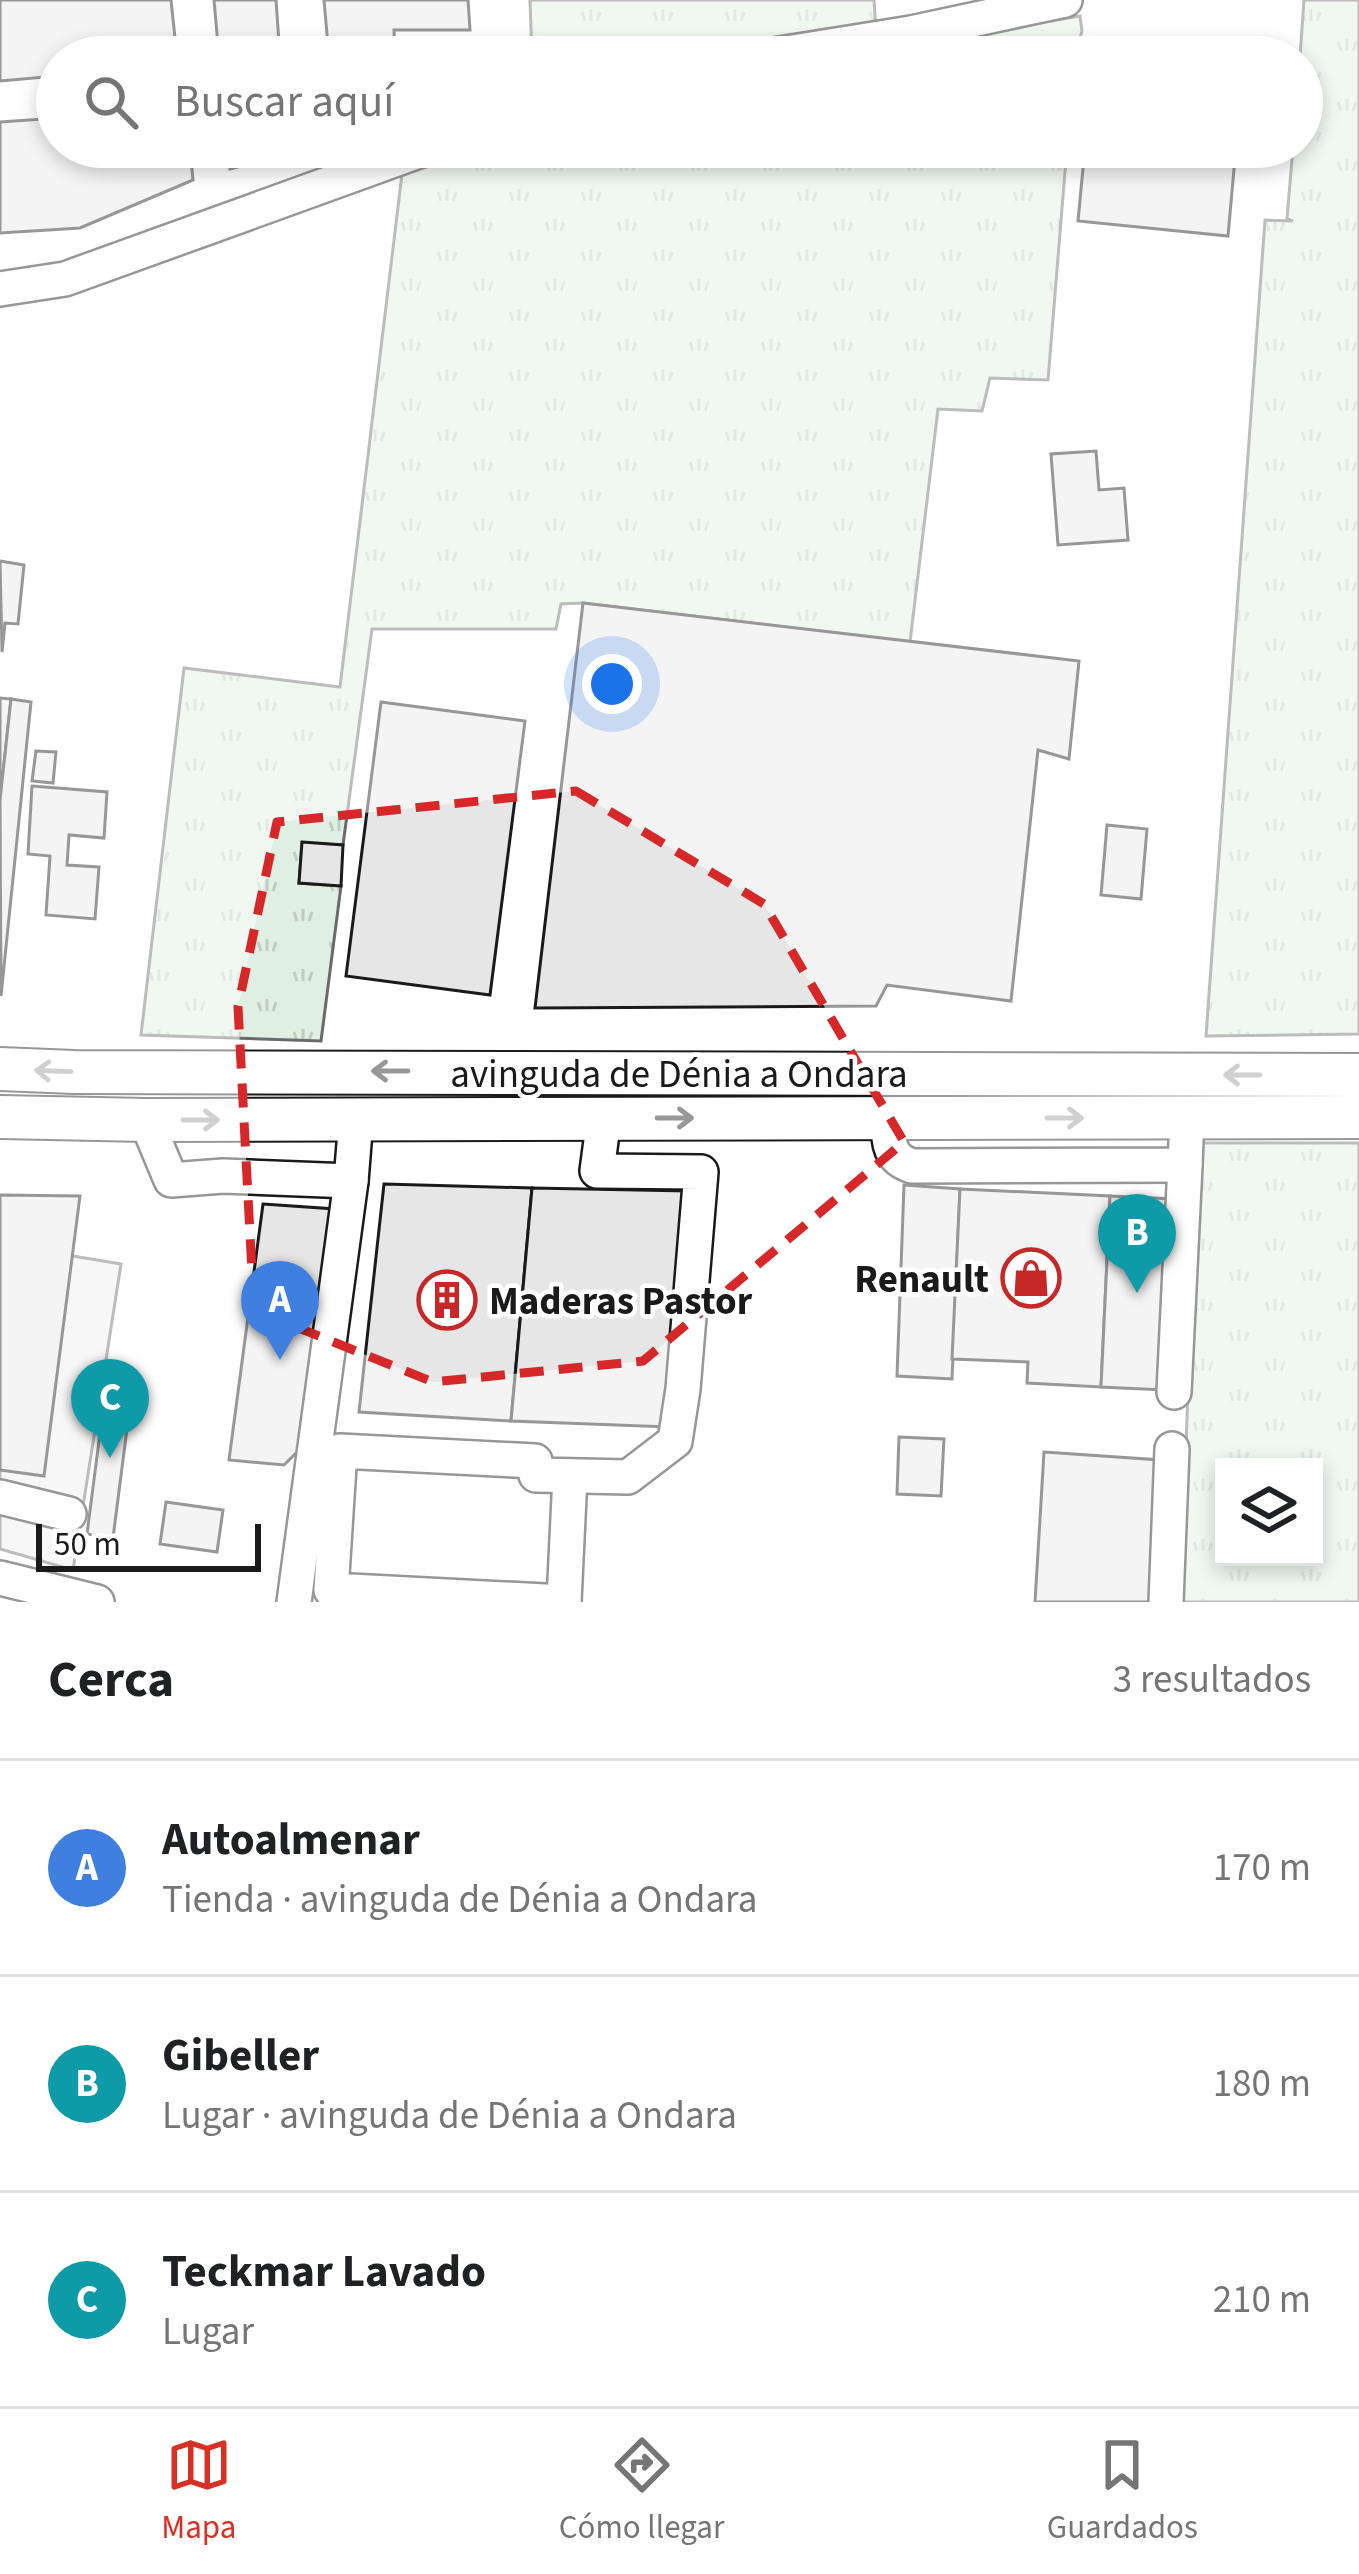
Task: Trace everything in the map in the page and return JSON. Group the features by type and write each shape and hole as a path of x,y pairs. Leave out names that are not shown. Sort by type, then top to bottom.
{"main road":[{"name":"avinguda de Dénia a Ondara","path":"0,1069 1359,1075"},
{"name":"avinguda de Dénia a Ondara","path":"0,1117 1359,1117"}],"street":[{"path":"892,36 1065,0"},
{"path":"0,289 65,279 372,168"},
{"path":"1174,1392 1187,1117"},
{"path":"570,1476 563,1602 331,1590 340,1450 535,1461 536,1475 628,1477 675,1442 701,1172 597,1172 604,1118"},
{"path":"888,1118 890,1150 898,1162 912,1166 1185,1165"},
{"path":"146,1120 171,1180 223,1176 351,1181"},
{"path":"293,1602 356,1120"},
{"path":"1166,1602 1172,1449"},
{"path":"0,1498 69,1514"},
{"path":"0,1577 97,1602"}],"highlighted area":[{"path":"576,791 764,904 904,1142 643,1361 433,1382 254,1310 238,1007 277,822"}],"green space":[{"path":"530,0 874,0 876,30 842,36 531,36"},
{"path":"1304,0 1359,0 1359,1034 1206,1036 1265,220 1293,221 1287,219 1291,168 1323,168 1323,36 1301,36"},
{"path":"1080,16 1082,31 1081,36 965,36"},
{"path":"422,168 1065,168 1048,380 990,378 982,411 938,409 910,642 583,603 561,604 556,629 372,629 343,845 302,843 299,883 341,886 321,1041 141,1035 184,668 340,687 402,174"},
{"path":"1196,1143 1359,1143 1359,1602 1181,1602"}],"shaded area":[{"path":"0,1244 121,1264 73,1570 0,1549"}],"building":[{"path":"0,0 171,0 175,36 36,36 36,78 0,81"},
{"path":"214,0 276,0 279,36 217,36"},
{"path":"324,0 468,0 470,30 327,36"},
{"path":"36,119 36,168 192,168 193,180 80,228 0,233 0,122"},
{"path":"1083,168 1234,168 1228,236 1078,221"},
{"path":"1096,451 1099,490 1124,488 1128,540 1058,545 1051,454"},
{"path":"0,561 24,565 18,624 5,623 2,652"},
{"path":"583,603 1079,661 1069,759 1038,750 1011,1001 887,985 876,1006 535,1008"},
{"path":"0,698 11,699 0,800"},
{"path":"11,699 31,702 1,996 0,800"},
{"path":"381,702 525,721 490,995 346,976"},
{"path":"36,751 56,752 53,783 32,781"},
{"path":"32,786 107,792 104,838 69,835 67,865 99,867 95,919 46,915 50,856 28,854"},
{"path":"1107,825 1147,829 1141,899 1101,895"},
{"path":"302,842 343,845 341,886 299,883"},
{"name":"Maderas Pastor","path":"384,1184 532,1188 511,1421 359,1412"},
{"path":"904,1185 960,1189 952,1379 897,1376"},
{"path":"532,1188 689,1191 669,1427 511,1421"},
{"name":"Renault","path":"960,1189 1110,1196 1101,1387 1027,1383 1028,1362 952,1359"},
{"path":"0,1195 80,1196 44,1476 0,1470"},
{"path":"1110,1196 1174,1199 1165,1390 1101,1387"},
{"path":"263,1204 335,1209 307,1442 284,1465 229,1460"},
{"path":"107,1379 133,1382 113,1538 87,1534"},
{"path":"899,1437 944,1439 941,1496 897,1494"},
{"path":"1044,1452 1160,1460 1151,1602 1035,1602"},
{"path":"166,1502 223,1510 217,1552 160,1544"}],"place":[{"name":"Renault","path":"1031,1278"},
{"name":"Gibeller","path":"1137,1293"},
{"name":"Maderas Pastor","path":"447,1300"},
{"name":"Autoalmenar","path":"280,1360"},
{"name":"Teckmar Lavado","path":"110,1458"}]}
